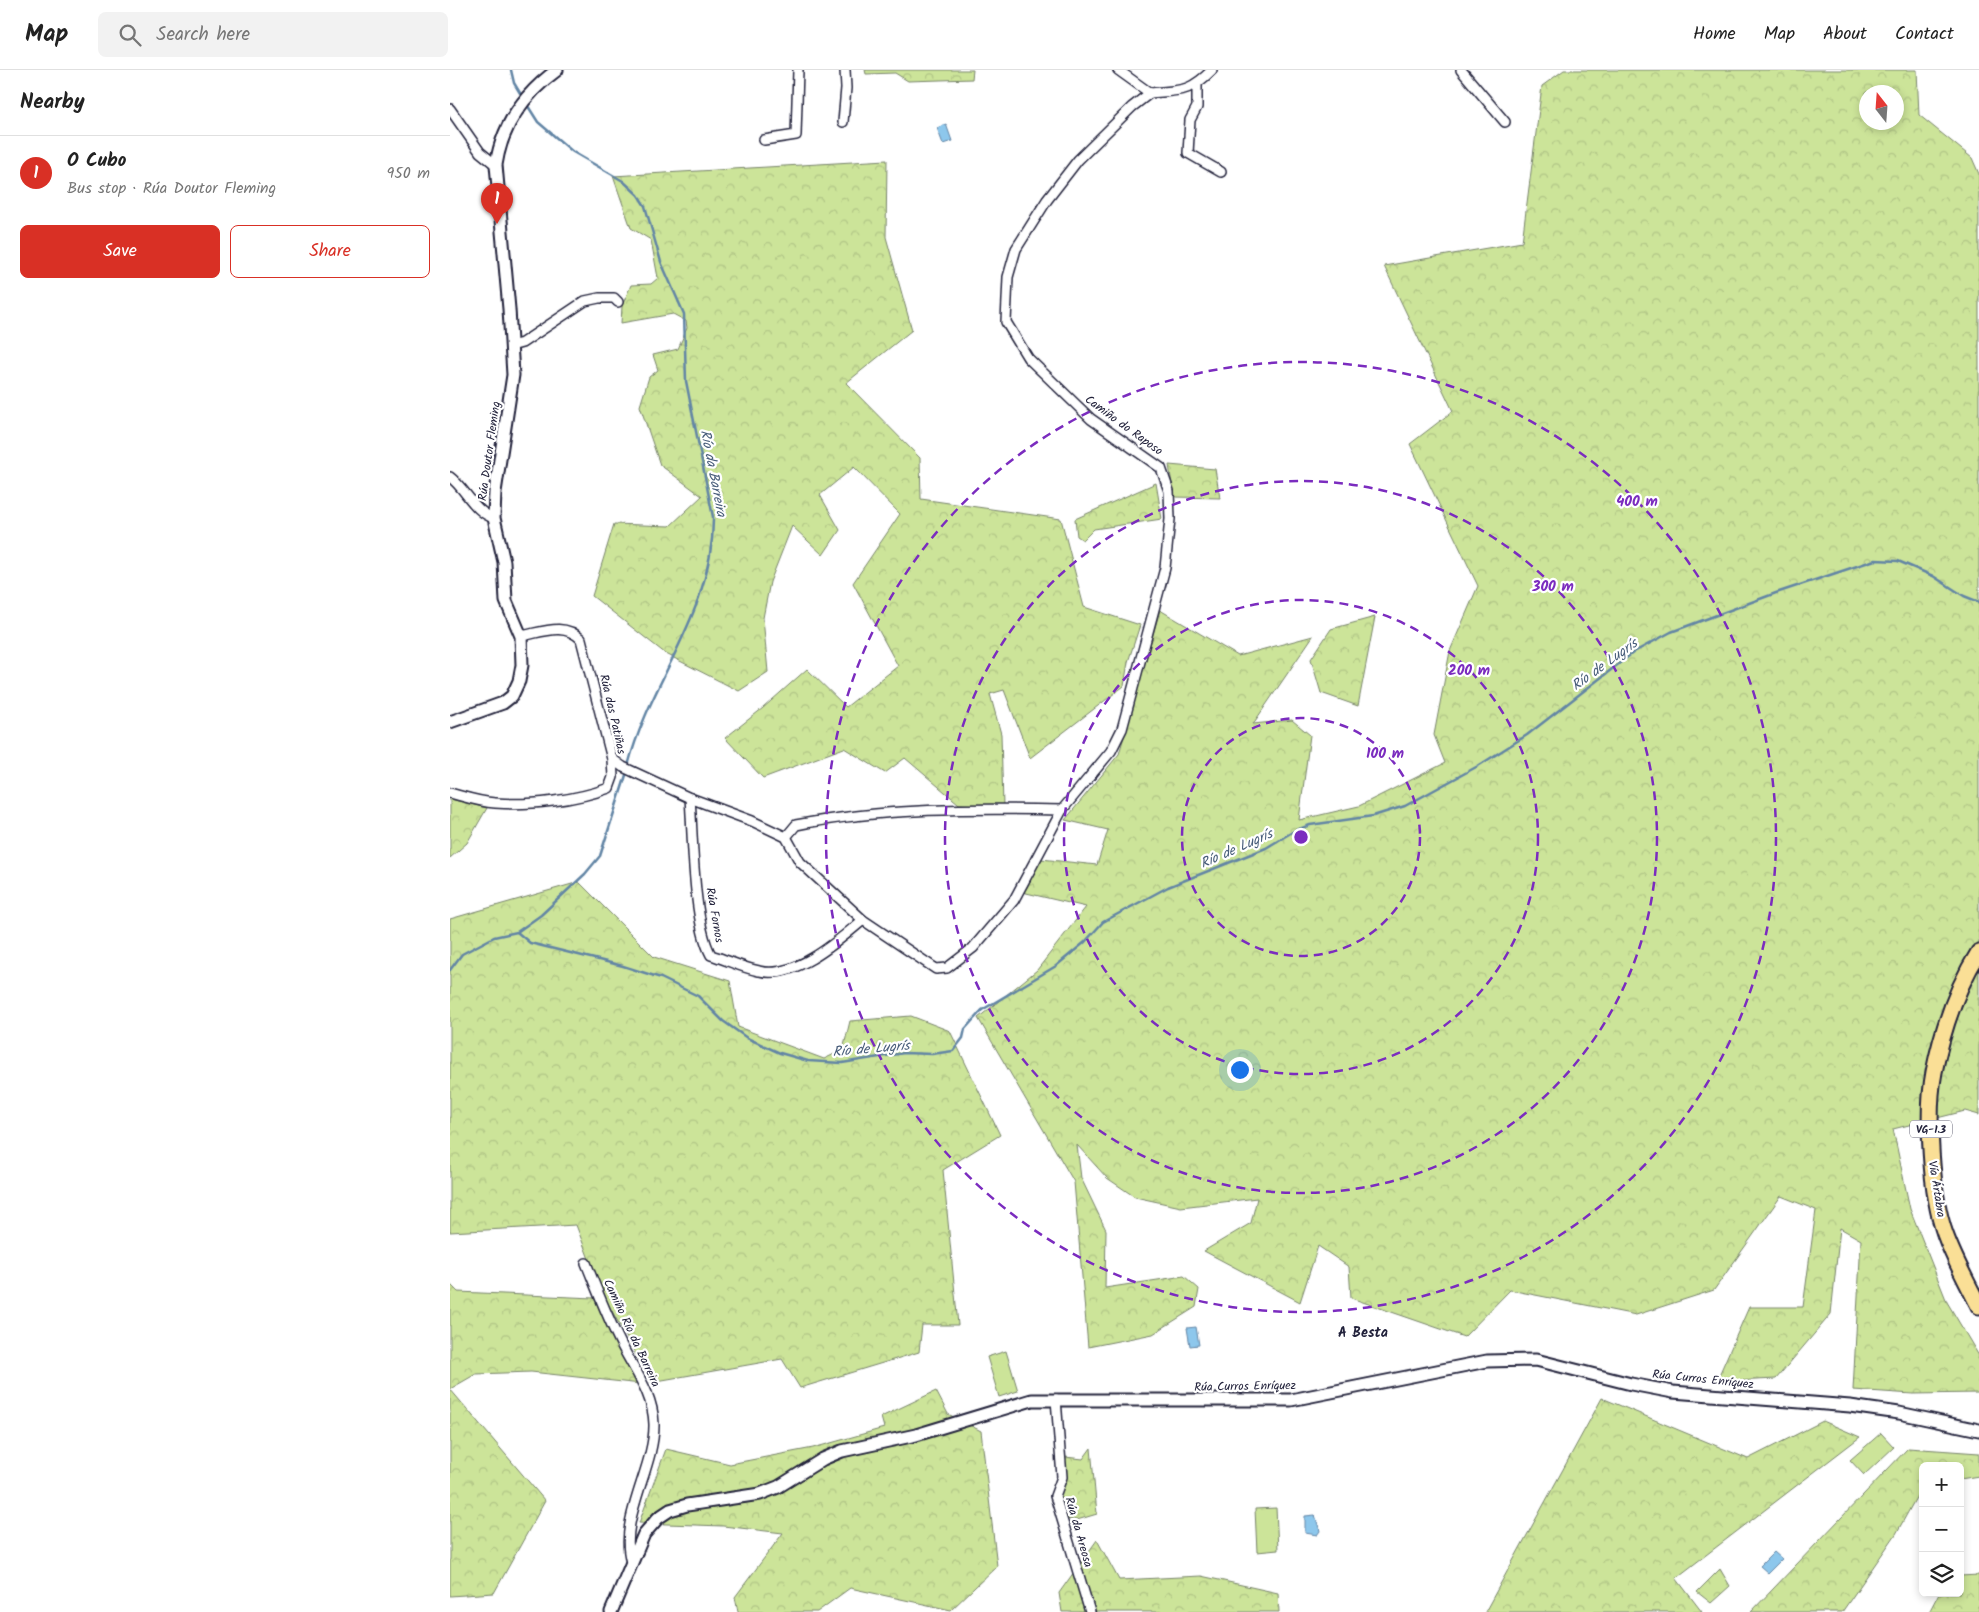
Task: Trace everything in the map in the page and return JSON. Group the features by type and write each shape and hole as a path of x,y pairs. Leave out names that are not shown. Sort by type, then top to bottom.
{"highway":[{"name":"Vía Ártabra","path":"1979,952 1970,966 1950,1016 1934,1074 1931,1136 1934,1180 1945,1232 1962,1274 1979,1306"}],"street":[{"name":"Rúa Doutor Fleming","path":"450,722 492,708 512,696 519,681 522,665 521,636 506,601 504,562 494,518 495,492 512,375 496,165 502,138 526,95 556,70"},
{"path":"764,140 796,135 798,70"},
{"path":"843,122 846,88 845,70"},
{"path":"1118,70 1150,94 1185,89 1197,85 1212,70"},
{"path":"1461,70 1504,122"},
{"path":"1197,85 1197,107 1190,120 1188,153 1221,172"},
{"name":"Camiño do Raposo","path":"1062,810 1111,751 1122,729 1145,650 1165,568 1170,519 1169,491 1161,468 1091,419 1028,358 1006,322 1008,277 1016,249 1047,200 1078,160 1132,107 1150,94"},
{"path":"450,109 480,152 496,165"},
{"path":"511,346 522,344 585,301 614,298 618,302"},
{"path":"450,477 458,483 478,508 487,516 494,518"},
{"name":"Rúa das Patiñas","path":"450,793 494,803 519,804 594,794 609,788 613,777 612,759 581,639 573,631 558,629 521,636"},
{"path":"612,759 623,767 690,798 752,821 786,837 800,862 863,920 936,969 947,968 974,948 1014,900 1062,810 966,809 856,817 796,825 786,837"},
{"name":"Rúa Fornos","path":"690,798 700,912 705,944 711,954 760,972 778,971 802,964 826,949 863,920"},
{"name":"Camiño Río da Barreira","path":"586,1263 608,1317 646,1389 654,1421 651,1452 636,1494 628,1548 631,1562"},
{"name":"Rúa Curros Enríquez","path":"611,1612 641,1540 650,1525 670,1510 687,1505 760,1494 778,1487 823,1459 842,1451 916,1435 1010,1405 1032,1400 1291,1400 1487,1361 1536,1360 1631,1384 1674,1392 1850,1406 1899,1412 1979,1430"},
{"name":"Rúa da Areosa","path":"1056,1399 1062,1477 1055,1496 1090,1612"}],"green space":[{"path":"865,70 973,70 972,79 908,81 895,73 866,74"},
{"path":"1564,70 1917,70 1919,115 1972,158 1979,174 1979,1115 1965,1111 1893,1129 1910,1209 1947,1302 1979,1356 1979,1393 1913,1394 1853,1390 1861,1240 1840,1228 1831,1314 1776,1379 1716,1382 1749,1307 1803,1307 1816,1210 1781,1196 1714,1290 1636,1315 1510,1290 1464,1337 1351,1298 1349,1267 1318,1246 1300,1302 1204,1251 1251,1223 1257,1198 1181,1207 1135,1197 1107,1178 1077,1145 1081,1178 1106,1230 1105,1288 1184,1276 1199,1289 1196,1307 1153,1334 1088,1347 1074,1182 978,1018 1037,970 1086,907 1022,892 1041,859 1097,865 1108,830 1065,820 1119,754 1160,610 1238,656 1313,636 1253,724 1292,720 1310,735 1299,820 1359,806 1445,763 1434,735 1450,651 1478,586 1410,444 1453,411 1384,266 1522,242 1542,86"},
{"path":"887,160 886,237 912,330 846,383 920,458 921,499 1061,519 1084,607 1140,625 1128,662 1124,686 1030,758 1004,690 990,694 1001,734 1003,806 959,804 905,758 885,773 844,748 763,778 725,738 763,708 807,669 846,707 898,666 853,583 900,514 854,467 820,495 840,530 823,555 792,526 770,582 763,618 768,672 739,691 666,654 592,596 614,524 670,526 702,496 660,465 640,406 649,377 658,370 653,355 678,349 687,328 686,321 673,314 621,323 622,306 631,285 651,284 658,278 651,240 631,228 613,176"},
{"path":"1169,465 1215,469 1220,498 1174,497"},
{"path":"1156,483 1162,519 1094,529 1083,540 1077,536 1075,519"},
{"path":"1375,617 1358,706 1321,693 1311,659 1331,629"},
{"path":"450,799 487,808 467,843 450,858"},
{"path":"579,882 654,957 730,981 738,1027 824,1059 843,1050 850,1021 911,1016 950,1031 1000,1135 943,1170 958,1325 922,1325 919,1352 800,1388 782,1359 651,1382 602,1293 576,1225 450,1232 450,919"},
{"path":"450,1284 458,1292 594,1298 641,1384 531,1372 476,1374 450,1389"},
{"path":"1006,1351 1018,1391 999,1397 987,1357"},
{"path":"450,1389 545,1501 494,1593 450,1596"},
{"path":"936,1391 948,1414 981,1431 997,1566 951,1610 850,1588 817,1612 738,1612 735,1597 783,1533 723,1526 639,1523 666,1449 730,1464 813,1448 884,1428 881,1417"},
{"path":"1602,1398 1748,1459 1823,1421 1860,1437 1676,1578 1702,1612 1485,1612"},
{"path":"1881,1433 1894,1447 1864,1475 1850,1460"},
{"path":"1091,1448 1097,1514 1077,1520 1064,1519 1059,1497 1065,1479 1065,1457 1083,1459"},
{"path":"1908,1448 1979,1453 1979,1476 1964,1478 1964,1462 1919,1462 1919,1492 1896,1534 1842,1612 1751,1612"},
{"path":"1276,1508 1278,1550 1257,1552 1255,1509"},
{"path":"1097,1540 1119,1580 1201,1576 1278,1593 1279,1612 1062,1612 1059,1593"},
{"path":"1720,1569 1730,1586 1711,1603 1697,1592"},
{"path":"1979,1575 1979,1612 1929,1612 1937,1597 1964,1597 1964,1576"}],"water":[{"path":"946,124 952,141 943,144 937,128"},
{"path":"1196,1327 1199,1345 1190,1346 1187,1328"},
{"path":"1315,1515 1320,1531 1317,1535 1305,1533 1305,1516"},
{"path":"1774,1552 1782,1559 1768,1573 1760,1566"}],"waterway":[{"name":"Río da Barreira","path":"511,70 514,83 523,98"},
{"name":"Río da Barreira","path":"526,103 538,122 573,152 623,181 638,195 645,206 661,262 684,314 686,381 713,517 711,552 703,584 692,615 638,734 628,766"},
{"name":"Río de Lugrís","path":"517,932 530,943 623,966 661,978 698,996 723,1021 747,1038 780,1053 808,1061 842,1063 904,1053 932,1054 953,1051 963,1038 965,1029 982,1010 1056,966 1085,942 1103,922 1168,887 1266,848 1294,831 1310,825 1373,816 1405,806 1478,766 1527,735 1634,652 1671,632 1776,593 1875,560 1898,561 1933,576 1964,596 1979,602"},
{"name":"Río da Barreira","path":"450,970 462,954 494,937 517,932 541,915 585,874 600,856 627,772"}],"place":[{"name":"O Cubo","path":"497,224"}],"district":[{"name":"A Besta","path":"1363,1332"}]}
